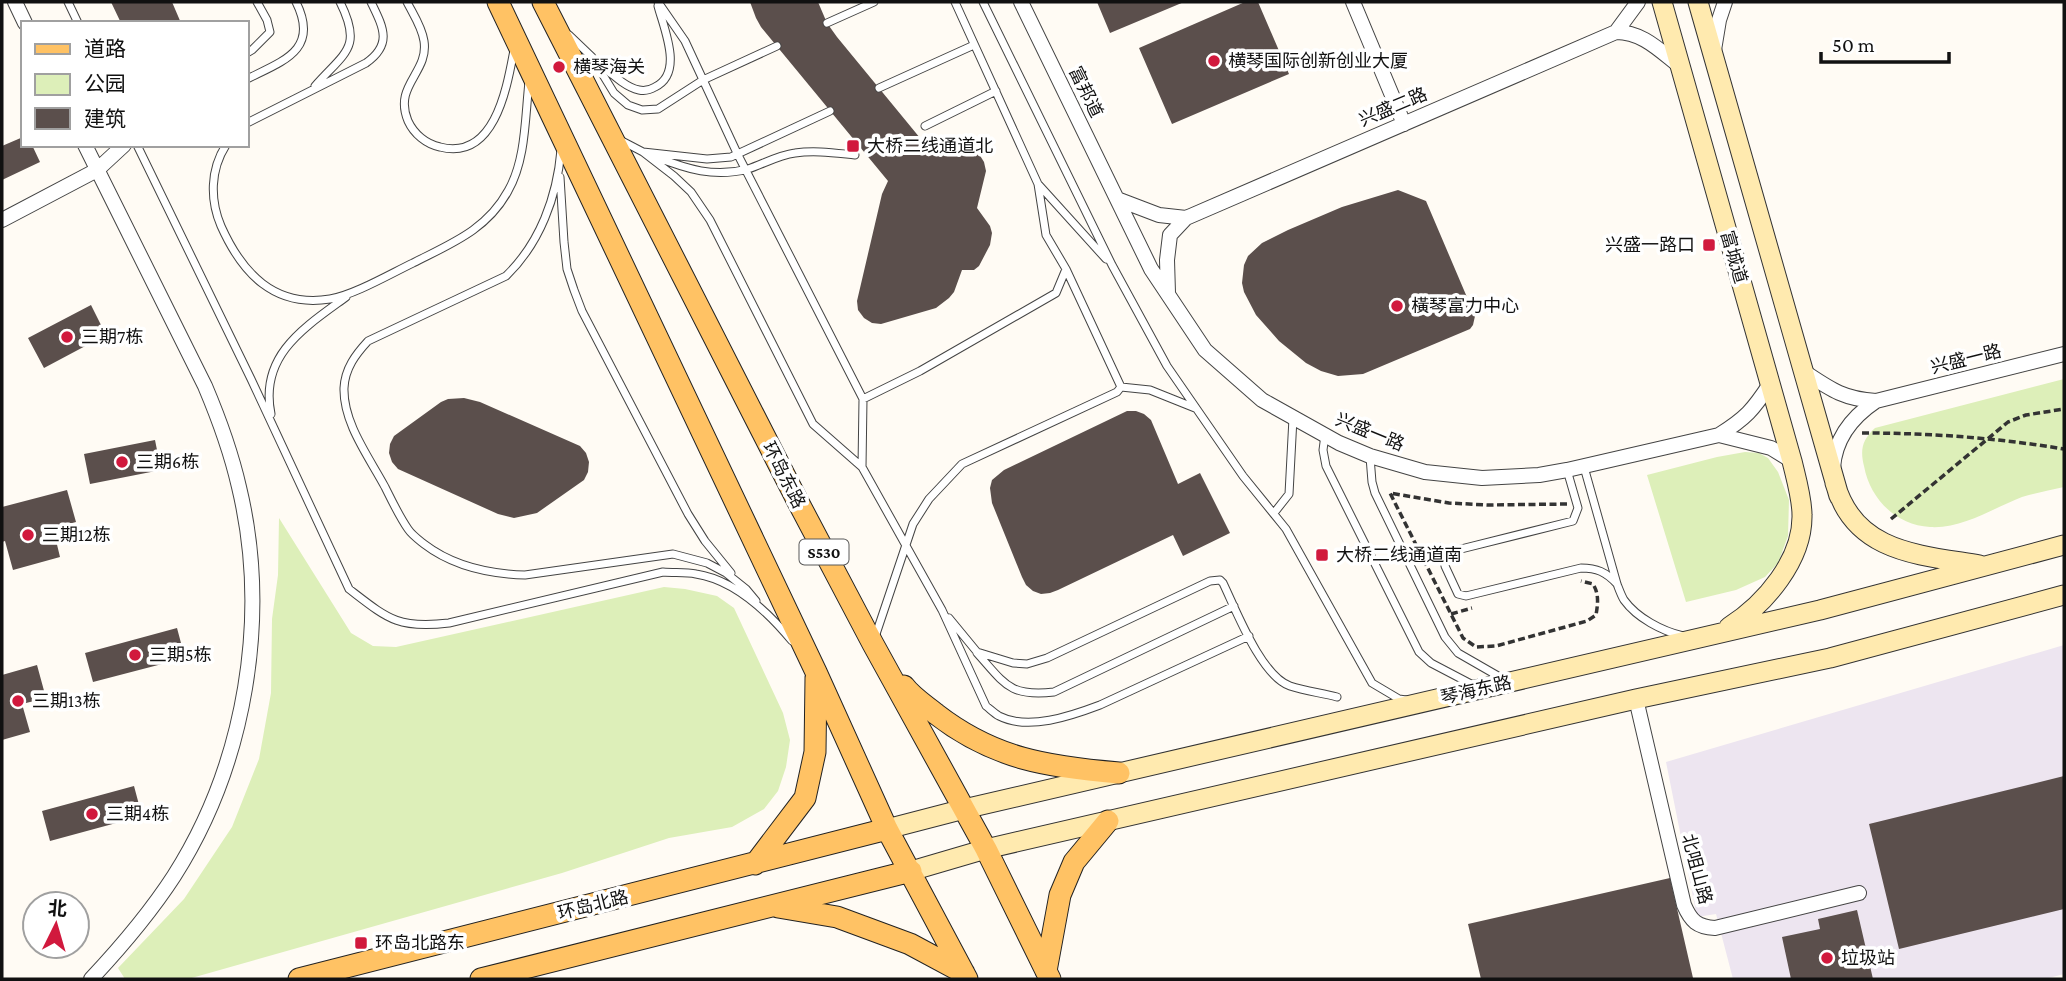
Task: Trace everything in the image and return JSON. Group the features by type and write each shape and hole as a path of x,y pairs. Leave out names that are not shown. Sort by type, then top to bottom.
{"main road":[{"path":"498,2 816,672 887,829 965,976"},
{"name":"富城道","path":"1662,2 1792,461 1802,512 1801,530 1794,550 1772,588 1740,620 1720,632"},
{"name":"富城道","path":"1698,2 1839,496 1851,517 1869,535 1891,548 1986,566"},
{"name":"环岛东路","path":"547,9 796,498 986,849 1048,975"},
{"name":"琴海东路","path":"887,829 1820,610 2064,545"},
{"path":"481,979 911,871 986,849 1636,699 1841,655 2064,595"},
{"path":"873,644 909,693 947,722 993,749 1061,768 1119,773"},
{"path":"755,864 805,798 815,752 816,672"},
{"path":"1048,975 1060,895 1074,862 1108,821"},
{"name":"环岛北路","path":"299,979 887,829"},
{"path":"769,906 837,917 910,944 965,976"}],"street":[{"path":"15,2 24,21"},
{"name":"富邦道","path":"1021,2 1117,199"},
{"path":"1353,2 1404,124"},
{"path":"1616,32 1638,2"},
{"path":"1713,55 1725,2"},
{"path":"1616,32 1628,32 1644,38 1681,66"},
{"name":"兴盛二路","path":"1186,218 1616,32"},
{"path":"86,147 205,386 219,420 242,501 252,597 251,634 242,705 233,741 209,809 176,873 155,904 91,979"},
{"path":"2,220 97,170 122,147"},
{"path":"1117,199 1159,215 1186,218"},
{"name":"兴盛一路","path":"1117,199 1151,270 1205,350 1262,400 1370,456 1425,472 1482,478 1539,475 1719,435"},
{"path":"1168,295 1166,276 1170,235 1186,218"},
{"name":"兴盛一路","path":"1803,371 1838,394 1857,400 1876,401 2064,354"},
{"path":"1719,435 1753,410 1770,384"},
{"name":"兴盛一路","path":"1833,474 1834,459 1844,432 1853,420 1876,401"},
{"path":"1719,435 1771,449 1792,461"},
{"name":"北咀山路","path":"1636,699 1684,905 1696,924 1715,928 1859,893"}],"lane":[{"path":"68,2 77,21"},
{"path":"248,52 270,32 257,2"},
{"path":"248,78 285,60 294,54 300,45 304,23 296,2"},
{"path":"312,89 350,43 351,26 341,2"},
{"path":"248,121 376,56 383,45 384,33 371,2"},
{"path":"407,2 422,32 425,49 421,65 407,88 405,108 411,127 425,141 444,149 474,142 490,127 506,93 512,31"},
{"path":"547,9 592,57 628,85 639,90 651,89 662,83 669,73 670,61 657,2"},
{"path":"657,2 685,41 745,170 863,399 862,467"},
{"path":"827,23 874,2"},
{"path":"954,2 1038,184 1046,235 1066,269 1121,387"},
{"path":"983,2 1112,265 1167,366 1243,476 1286,528 1373,683 1399,699 1422,702"},
{"path":"879,88 975,45"},
{"path":"592,57 614,93 628,105 642,110 658,109 703,80 777,46"},
{"path":"225,147 215,173 213,193 216,214 245,269 263,285 284,296 308,301 332,299 467,236 498,208 517,170 530,68"},
{"path":"925,126 996,91"},
{"path":"643,152 707,159 731,157 830,111"},
{"path":"608,130 626,144 693,171 721,173 745,170 791,153 815,151 855,155"},
{"path":"562,136 560,169 567,269 582,311 688,514 719,559 816,672"},
{"path":"138,147 349,589 390,618 408,625 426,626 449,623 663,572 696,574 724,582 770,616"},
{"path":"643,152 691,192 710,220 813,424 862,467 942,610 986,706 998,715 1012,720 1033,722 1079,713 1249,636"},
{"path":"560,169 539,232 520,262 506,276 368,341 356,354 348,369 344,388 346,409 358,438 409,532 426,546 454,562 502,574 526,575 673,554 707,563 726,573 746,589"},
{"path":"1038,184 1112,265"},
{"path":"863,399 920,371 1056,293 1066,269"},
{"path":"276,432 270,410 269,387 275,366 286,346 302,330 355,290"},
{"path":"1121,387 1150,390 1195,409"},
{"path":"873,644 913,524 929,499 962,464 1116,392 1121,387"},
{"path":"1273,513 1289,494 1293,416"},
{"path":"1325,435 1323,450 1326,466 1419,652 1455,677 1480,688"},
{"path":"1370,456 1371,482 1375,494 1445,637 1458,653 1509,682"},
{"path":"1584,467 1624,600 1648,621 1665,630 1697,638"},
{"path":"1567,470 1578,508 1573,521 1453,551 1444,560 1455,590 1466,596 1581,568 1603,571 1617,584"},
{"path":"977,652 1013,663 1039,661 1215,579 1223,583 1255,649 1276,677 1288,686 1337,697"},
{"path":"942,610 1003,682 1012,689 1032,695 1054,692 1234,606"}],"path":[{"path":"1891,519 2000,427 2017,417 2064,410"},
{"path":"1863,433 1987,438 2064,449"},
{"path":"1569,505 1462,504 1390,493 1463,638 1476,647 1496,646 1587,621 1596,615 1597,590 1593,584 1578,581"},
{"path":"1451,614 1477,607"}],"shaded area":[{"path":"2064,645 2064,974 2045,979 1733,979 1716,914 1697,917 1666,762"}],"green space":[{"path":"2064,379 2064,487 2022,497 1978,517 1942,527 1918,525 1896,516 1886,508 1872,489 1867,478 1862,450 1867,437 1875,428"},
{"path":"1745,452 1759,453 1768,458 1778,472 1789,500 1788,536 1778,563 1765,577 1736,590 1686,602 1647,475"},
{"path":"279,518 351,633 373,646 396,647 664,587 717,596 734,608 783,713 790,740 786,767 778,791 764,809 732,827 669,838 562,873 188,979 125,979 118,968 184,899 232,827 259,759 271,693 272,619 278,575"}],"building":[{"path":"111,2 172,2 180,21 120,21"},
{"path":"750,2 818,2 827,23 837,37 934,155 961,148 971,149 979,154 984,162 986,171 977,208 990,226 990,245 979,266 974,270 962,270 954,292 936,308 881,324 872,323 858,310 857,301 882,194 888,181 761,27"},
{"path":"1097,2 1184,2 1110,33"},
{"name":"横琴国际创新创业大厦","path":"1245,2 1258,2 1289,74 1172,124 1139,48"},
{"path":"21,138 21,147 33,147 40,162 2,180 2,146"},
{"path":"1398,190 1426,201 1475,316 1473,325 1470,329 1363,374 1338,376 1321,371 1306,363 1279,341 1256,315 1244,292 1244,265 1248,256 1262,243 1288,230 1342,207"},
{"name":"三期7栋","path":"91,305 106,335 44,368 28,338"},
{"path":"464,398 480,402 580,446 589,462 584,480 537,513 514,518 498,514 398,469 389,453 394,436 441,402"},
{"path":"1127,411 1144,414 1151,420 1178,484 1200,473 1230,533 1183,556 1173,535 1058,590 1041,594 1033,591 1022,577 992,503 992,480 1004,470"},
{"name":"三期6栋","path":"155,440 161,470 90,484 84,454"},
{"name":"三期12栋","path":"67,490 76,522 53,528 60,557 13,570 5,541 2,542 2,507"},
{"name":"三期5栋","path":"177,628 185,658 93,682 85,653"},
{"name":"三期13栋","path":"37,665 46,698 22,704 30,732 2,740 2,675"},
{"path":"2064,776 2064,909 1899,949 1869,824"},
{"name":"三期4栋","path":"134,786 142,816 50,841 42,811"},
{"path":"1670,878 1693,978 1481,979 1468,924"},
{"name":"垃圾站","path":"1857,910 1873,979 1791,979 1782,937 1820,929 1818,919"}],"place":[{"name":"横琴国际创新创业大厦","path":"1214,61"},
{"name":"横琴海关","path":"559,67"},
{"name":"大桥二线通道北","path":"853,146"},
{"name":"兴盛一路口","path":"1709,245"},
{"name":"橫琴富力中心","path":"1397,306"},
{"name":"三期7栋","path":"67,337"},
{"name":"三期6栋","path":"122,462"},
{"name":"三期12栋","path":"28,535"},
{"name":"大桥二线通道南","path":"1322,555"},
{"name":"三期5栋","path":"135,655"},
{"name":"三期13栋","path":"18,701"},
{"name":"三期4栋","path":"92,814"},
{"name":"环岛北路东","path":"361,943"},
{"name":"垃圾站","path":"1827,958"}]}
